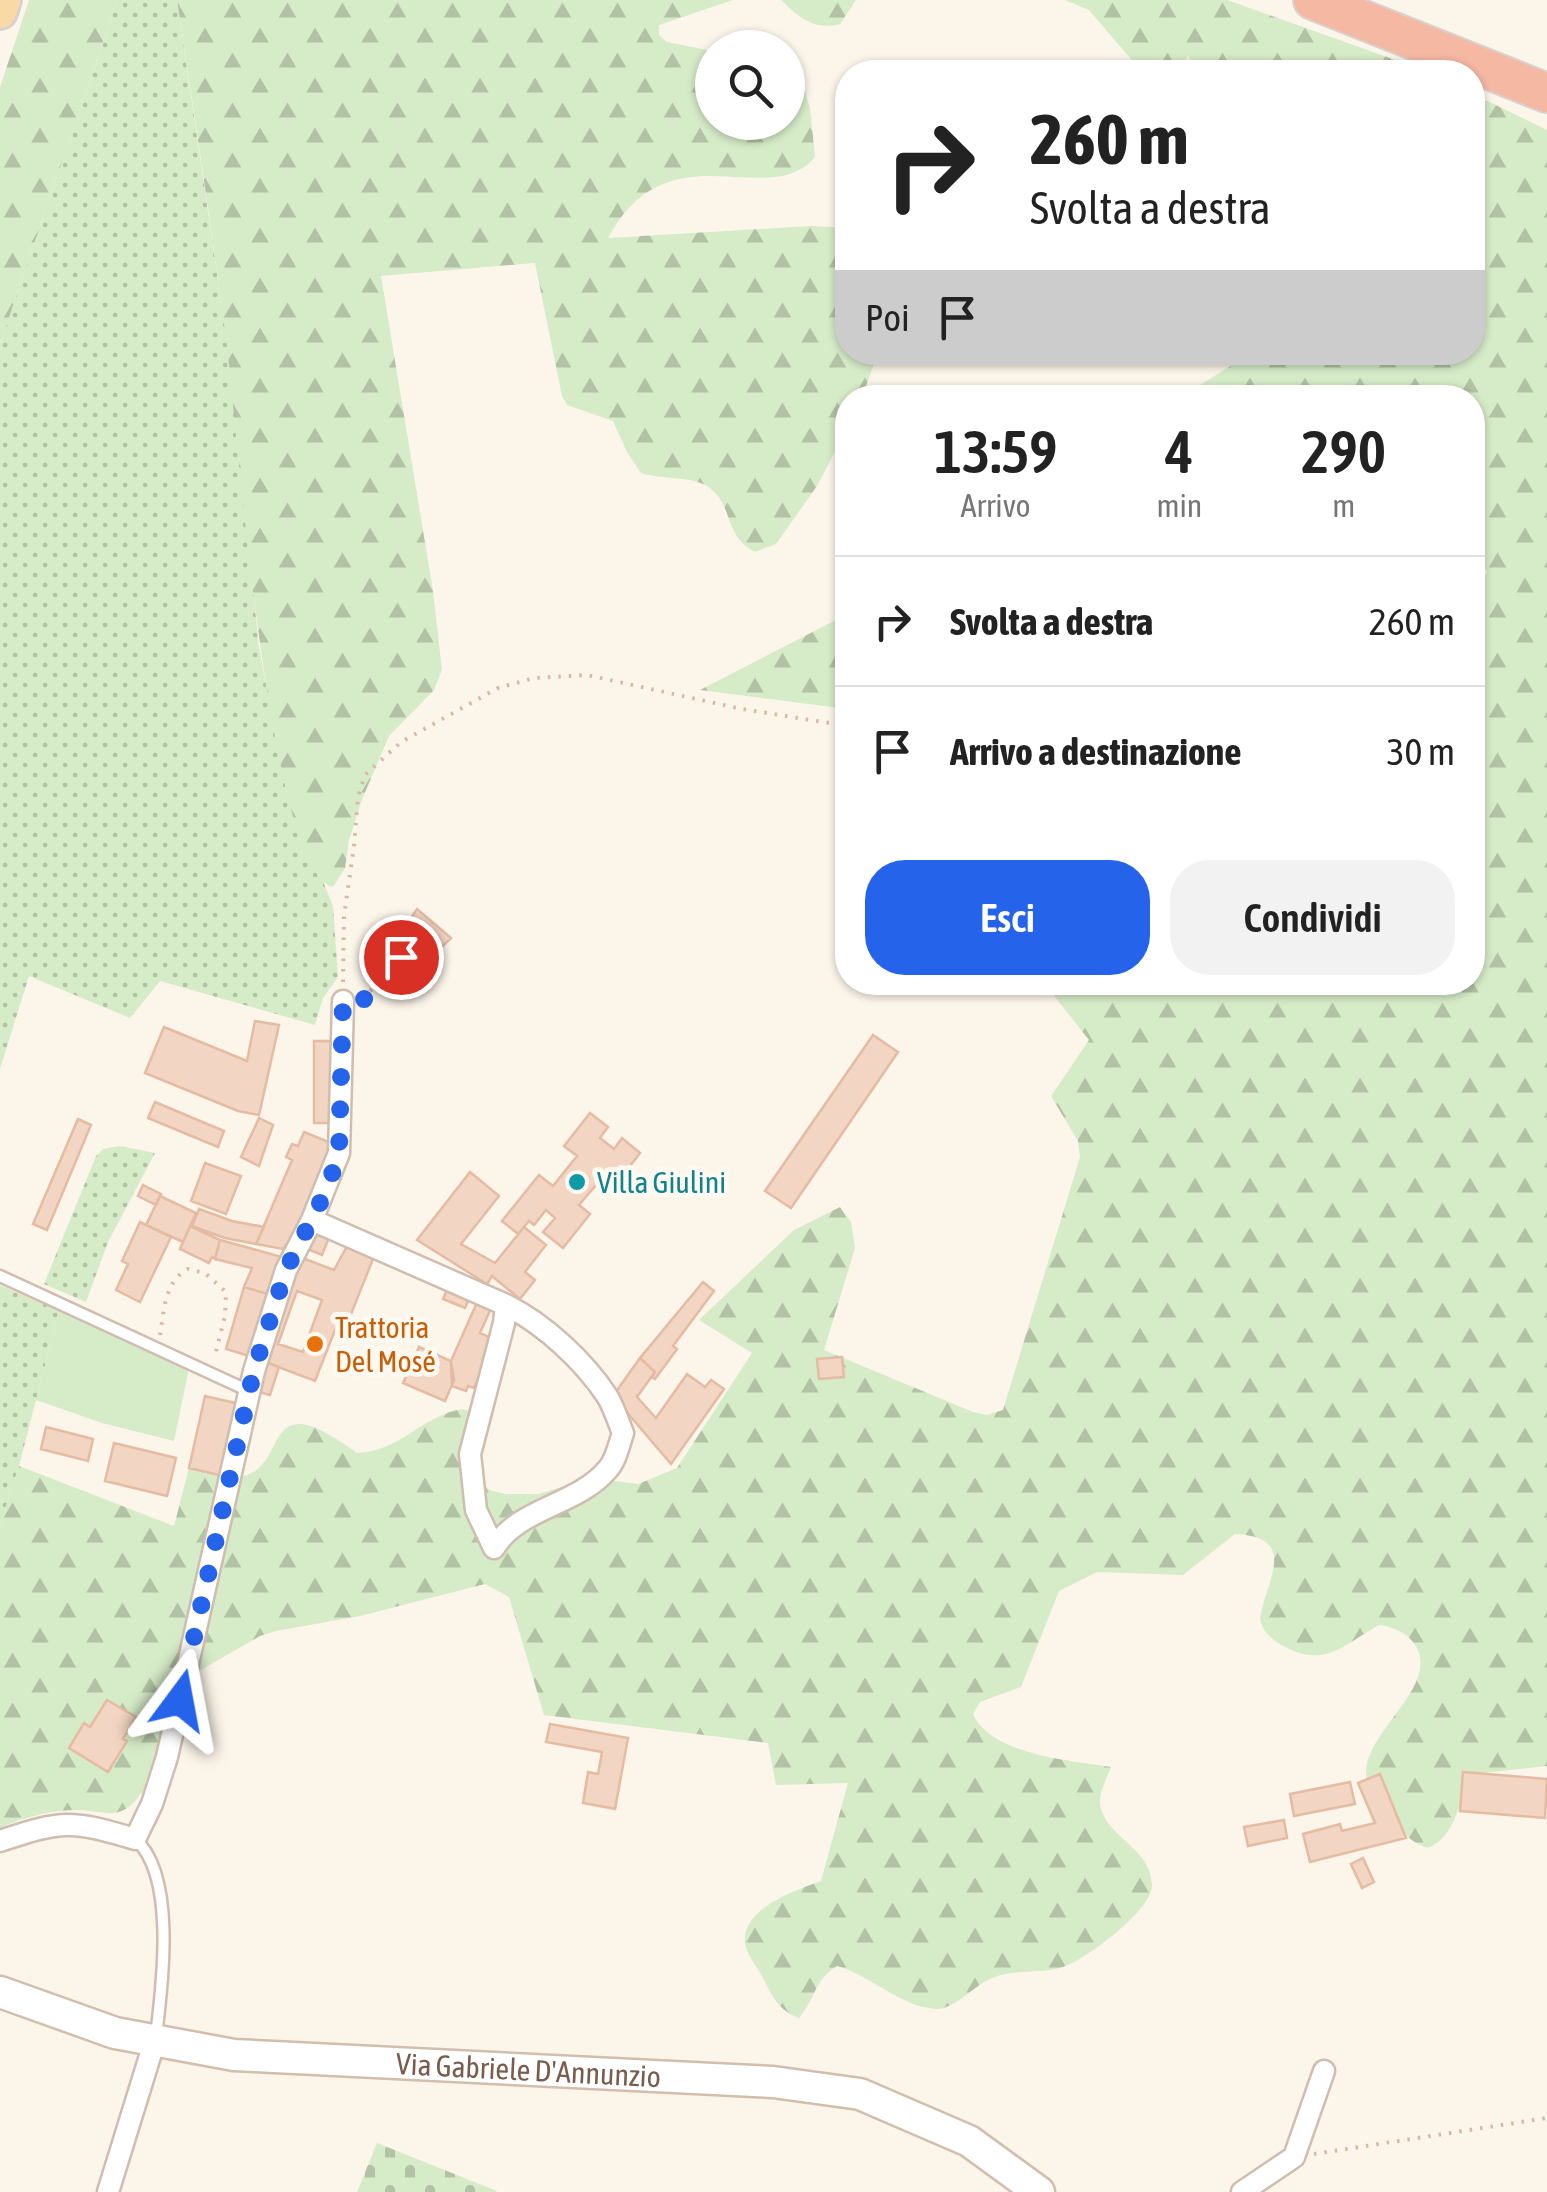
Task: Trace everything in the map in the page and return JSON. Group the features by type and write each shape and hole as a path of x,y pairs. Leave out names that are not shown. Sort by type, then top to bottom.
{"highway":[{"path":"1314,0 1466,60"},
{"path":"1383,0 1547,68"},
{"path":"1485,68 1547,92"}],"main road":[{"path":"0,12 4,0"},
{"name":"Via Gabriele D'Annunzio","path":"0,1992 85,2024 234,2054 772,2082 860,2094 969,2142 1039,2192"}],"street":[{"path":"0,1841 62,1823 95,1827 135,1839 152,1804 167,1757 250,1391 281,1283 339,1153 343,1001"},
{"path":"312,1220 506,1304 568,1352 608,1397 623,1433 611,1467 584,1492 505,1530 494,1548 476,1510 470,1454 497,1355 506,1304"},
{"path":"108,2192 155,2040"},
{"path":"1242,2192 1294,2157 1324,2071"}],"lane":[{"path":"0,1276 250,1391"},
{"path":"135,1839 149,1859 160,1896 164,1973 155,2040"}],"path":[{"path":"401,957 365,999 343,1001 344,916 360,784 364,775 401,742 465,705 498,688 534,678 587,675 742,709 835,724"},
{"path":"158,1349 166,1300 178,1275 188,1269 205,1273 222,1286 227,1302 222,1336 210,1373"},
{"path":"1294,2157 1547,2118"}],"green space":[{"path":"29,0 117,0 0,344 0,87"},
{"path":"117,0 177,0 227,341 259,647 286,790 333,906 338,977 323,998 315,1025 160,981 130,1018 29,976 0,1069 0,344"},
{"path":"177,0 733,0 659,25 659,35 667,42 695,48 695,140 805,140 805,92 815,157 795,172 771,177 688,177 659,186 632,204 608,238 835,227 835,365 874,365 866,385 835,385 835,452 817,486 776,544 755,552 738,538 711,489 696,482 641,473 613,421 567,405 535,263 381,276 433,591 442,670 434,690 389,736 361,802 345,868 333,887 310,863 290,806 273,727 247,540 226,338"},
{"path":"781,0 856,0 840,24 823,26 808,21"},
{"path":"1065,0 1227,0 1395,60 1190,60 1188,55 1186,60 1132,60 1089,10"},
{"path":"1485,100 1547,130 1547,1766 1474,1774 1467,1781 1454,1820 1444,1836 1428,1848 1421,1845 1392,1820 1371,1790 1366,1773 1377,1740 1419,1674 1420,1658 1406,1635 1379,1625 1323,1655 1285,1647 1261,1623 1274,1562 1267,1543 1255,1537 1235,1534 1183,1575 1097,1572 1059,1591 1021,1687 980,1702 973,1714 982,1728 1014,1747 1111,1767 1100,1804 1110,1826 1137,1852 1150,1873 1152,1886 1141,1908 1086,1955 1063,1967 995,1977 943,2008 922,2007 837,1966 819,1983 799,2018 773,1997 748,1952 746,1931 772,1902 821,1881 848,1783 776,1785 768,1743 544,1715 509,1597 485,1584 360,1616 276,1631 260,1636 194,1674 234,1477 253,1473 288,1426 302,1424 324,1432 357,1453 386,1447 435,1418 463,1409 477,1414 483,1484 490,1490 539,1494 590,1478 638,1484 677,1468 752,1353 699,1320 794,1230 840,1207 851,1222 855,1248 824,1350 973,1412 987,1415 1003,1410 1080,1157 1078,1141 1051,1096 1089,1040 1053,995 1485,995 1485,385 1200,385 1232,365 1485,365"},
{"path":"835,620 835,707 700,690"},
{"path":"120,1146 155,1153 108,1242 86,1302 44,1284 96,1156 103,1149"},
{"path":"0,1285 59,1311 0,1525"},
{"path":"59,1311 189,1368 174,1441 102,1423 36,1400"},
{"path":"19,1466 174,1526 189,1468 228,1477 157,1755 141,1793 120,1812 58,1811 0,1828 0,1525"},
{"path":"377,2143 497,2191 357,2192"}],"building":[{"path":"417,909 451,938 423,965 417,960 414,964 396,949 400,944 396,940"},
{"path":"255,1021 279,1025 259,1115 238,1111 145,1073 164,1027 247,1061"},
{"path":"873,1035 898,1052 791,1208 765,1191"},
{"path":"314,1041 335,1041 334,1123 314,1123"},
{"path":"155,1102 224,1131 218,1147 148,1118"},
{"name":"Villa Giulini","path":"590,1113 608,1127 600,1138 614,1149 622,1138 640,1153 614,1187 602,1178 579,1205 590,1214 563,1248 543,1232 555,1218 546,1210 534,1225 529,1221 518,1234 502,1221 539,1175 553,1186 577,1156 564,1146"},
{"path":"259,1118 273,1125 259,1166 241,1157"},
{"path":"78,1119 91,1125 47,1230 33,1224"},
{"path":"304,1132 329,1142 330,1159 298,1229 283,1249 256,1244 292,1160 286,1157 292,1144 298,1146"},
{"path":"205,1163 241,1176 226,1214 191,1201"},
{"path":"470,1172 499,1196 461,1244 495,1263 524,1227 546,1245 525,1272 535,1280 520,1299 492,1276 487,1284 417,1240"},
{"path":"143,1185 161,1194 156,1205 138,1196"},
{"path":"160,1196 196,1213 183,1242 146,1225"},
{"path":"199,1209 264,1227 256,1244 225,1238 192,1226"},
{"path":"140,1222 171,1237 140,1302 116,1290 128,1264 122,1261"},
{"path":"190,1226 220,1240 215,1259 212,1257 209,1263 180,1249"},
{"path":"314,1229 330,1235 322,1255 308,1249 305,1259 334,1270 352,1237 377,1249 347,1324 339,1320 315,1381 257,1359 303,1242","holes":["297,1291 322,1300 303,1352 278,1344"]},
{"path":"220,1240 282,1257 271,1295 244,1287 252,1268 215,1259"},
{"path":"703,1282 714,1291 673,1346 677,1349 655,1379 655,1372 640,1358"},
{"path":"244,1287 271,1295 252,1357 226,1349"},
{"path":"448,1287 470,1297 465,1308 443,1299"},
{"path":"479,1298 493,1304 480,1333 495,1340 474,1388 468,1386 466,1391 452,1386 451,1361"},
{"path":"419,1347 451,1361 454,1380 445,1401 403,1383"},
{"path":"842,1357 844,1377 819,1379 817,1359"},
{"path":"640,1358 655,1372 637,1397 656,1418 687,1374 705,1387 711,1380 724,1389 671,1464 613,1396"},
{"path":"264,1361 279,1367 270,1395 255,1391"},
{"path":"205,1396 244,1405 228,1477 189,1468"},
{"path":"46,1427 93,1439 88,1461 41,1449"},
{"path":"114,1443 176,1458 167,1496 105,1481"},
{"path":"107,1700 136,1717 108,1772 69,1748 84,1723 90,1727"},
{"path":"550,1724 628,1738 615,1809 583,1803 588,1772 598,1774 602,1752 546,1742"},
{"path":"1463,1772 1547,1779 1545,1818 1460,1811"},
{"path":"1380,1774 1406,1838 1310,1862 1303,1834 1340,1824 1342,1831 1375,1823 1358,1783"},
{"path":"1350,1782 1355,1804 1294,1816 1290,1794"},
{"path":"1284,1820 1287,1838 1248,1846 1244,1827"},
{"path":"1363,1858 1374,1882 1362,1888 1351,1864"}],"place":[{"name":"Villa Giulini","path":"577,1182"},
{"name":"Trattoria Del Mosé","path":"315,1344"}],"route":[{"path":"180,1700 254,1370 286,1270 327,1189 339,1153 343,1001 365,999 401,957"}]}
